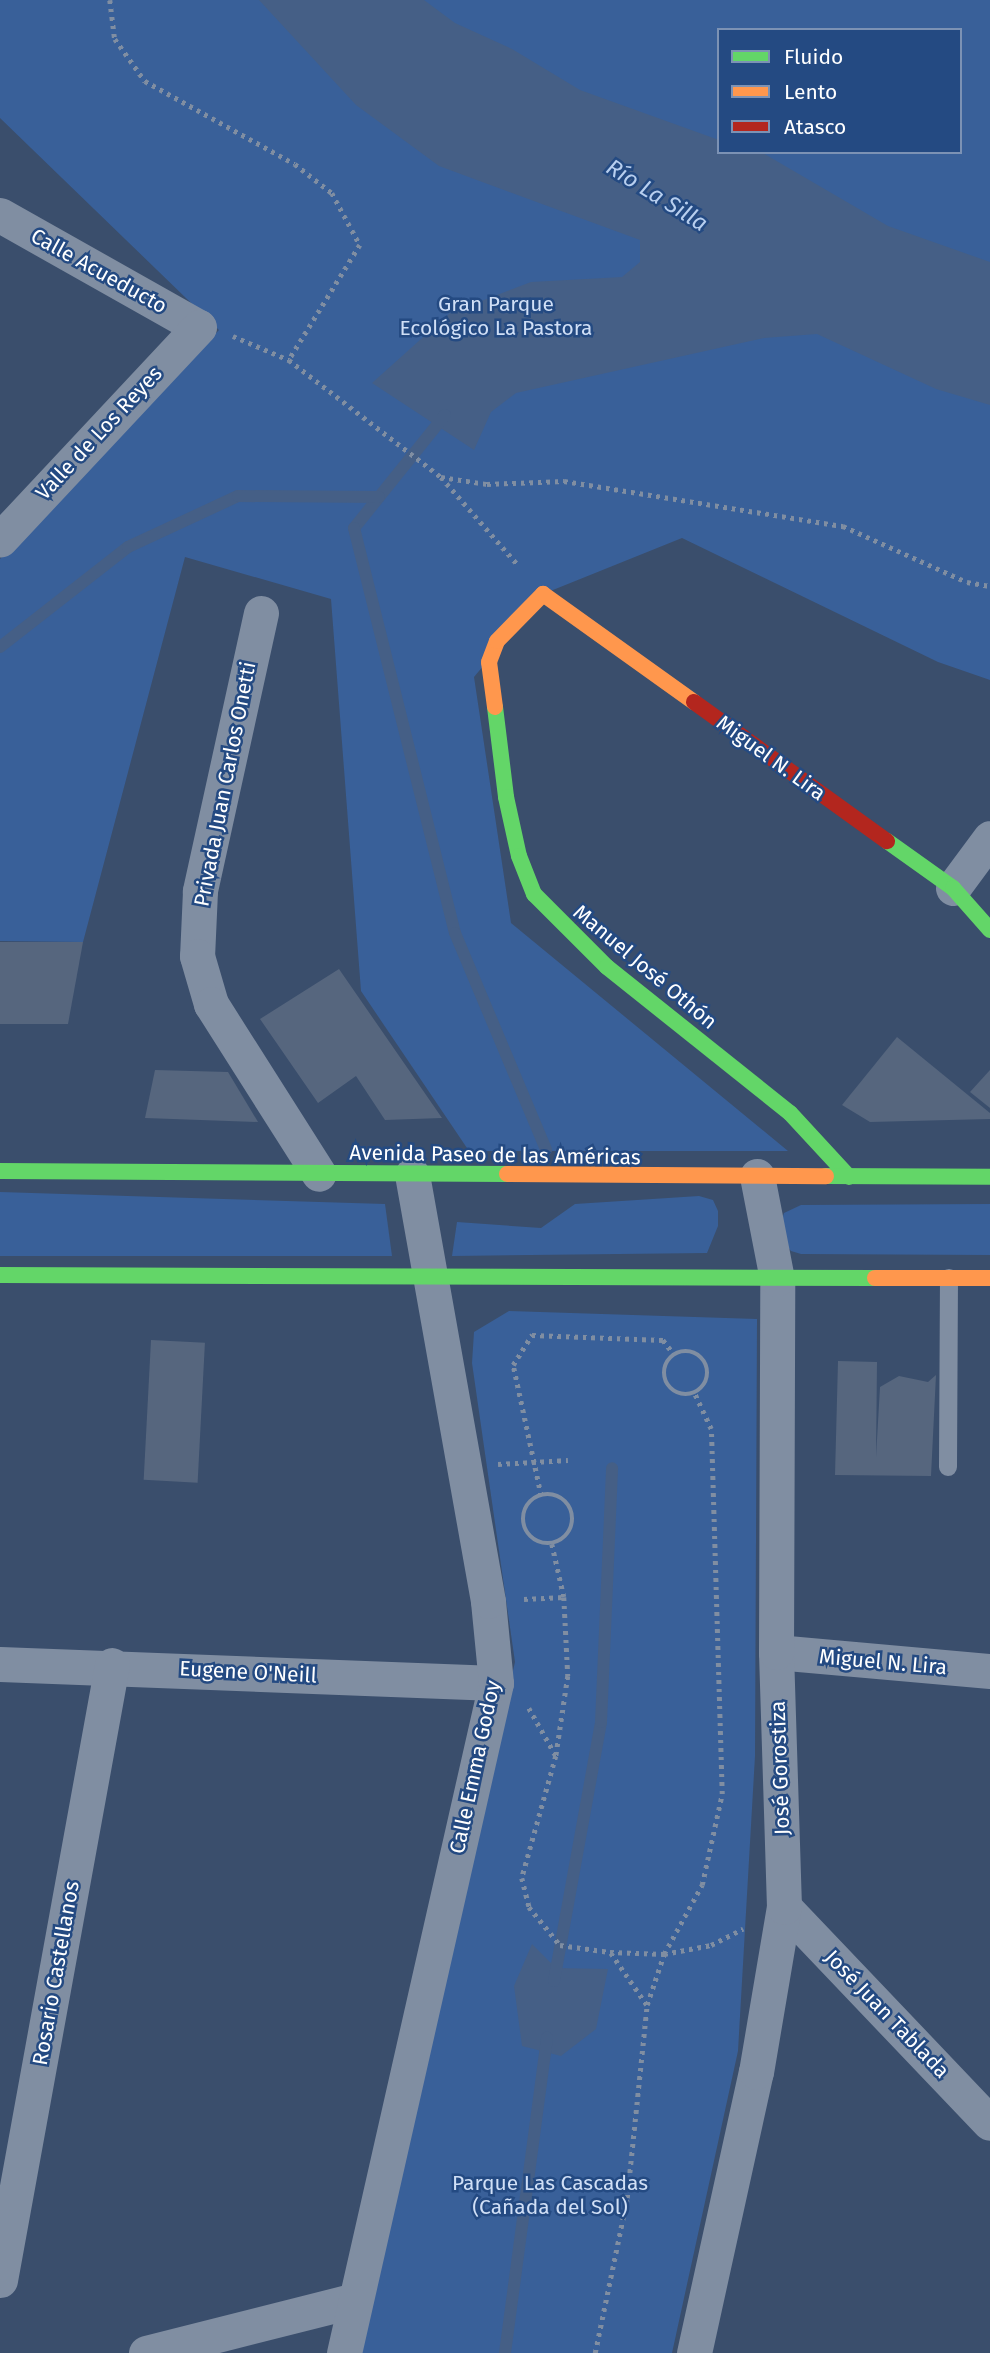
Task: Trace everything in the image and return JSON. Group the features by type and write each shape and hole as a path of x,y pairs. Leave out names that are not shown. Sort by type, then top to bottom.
{"main road":[{"name":"Miguel N. Lira","path":"543,594 953,888 990,930"},
{"name":"Manuel José Othón","path":"543,594 497,641 489,662 506,797 519,856 534,894 607,967 790,1113 849,1177"},
{"name":"Avenida Paseo de las Américas","path":"0,1171 990,1177"},
{"path":"0,1275 431,1274 776,1279 990,1278"}],"street":[{"name":"Calle Acueducto","path":"0,215 199,327"},
{"name":"Valle de Los Reyes","path":"0,540 199,327"},
{"path":"0,500 37,500"},
{"name":"Privada Juan Carlos Onetti","path":"261,613 200,891 197,956 211,1004 319,1174"},
{"path":"953,888 990,838"},
{"name":"Calle Emma Godoy","path":"344,2353 496,1683 488,1601 461,1466 431,1274 412,1175"},
{"name":"José Gorostiza","path":"694,2353 756,2072 784,1907 776,1652 776,1279 757,1177"},
{"name":"Miguel N. Lira","path":"776,1652 990,1671"},
{"name":"Eugene O'Neill","path":"0,1664 112,1665 496,1683"},
{"name":"Rosario Castellanos","path":"0,2280 112,1665"},
{"name":"José Juan Tablada","path":"784,1907 990,2123"},
{"path":"146,2353 355,2300"}],"lane":[{"path":"948,1467 949,1278"}],"path":[{"path":"110,0 115,39 145,81 295,164 332,193 360,245 289,360"},
{"path":"199,327 221,331 289,360 320,383 441,477 543,594"},
{"path":"441,477 487,484 564,481 843,526 967,582 990,586"},
{"path":"541,1496 513,1365 531,1335 663,1340 674,1354"},
{"path":"688,1350 706,1362 708,1377 694,1393 680,1394 668,1386 665,1365 674,1354 688,1350"},
{"path":"595,2353 626,2198 646,2005 664,1954 702,1885 722,1794 711,1429 694,1393"},
{"path":"534,1462 568,1460"},
{"path":"541,1496 564,1500 572,1514 566,1536 552,1544 529,1536 523,1520 527,1505 541,1496"},
{"path":"552,1544 564,1597 568,1676 556,1756 522,1878 529,1907 559,1945 610,1952 664,1954 711,1945 784,1907"},
{"path":"610,1952 646,2005"}],"green space":[{"name":"Gran Parque Ecológico La Pastora","path":"0,0 990,0 990,680 938,662 682,538 543,594 474,677 511,923 788,1151 469,1151 361,991 331,599 185,557 83,942 0,941 0,559 219,330 0,118"},
{"path":"0,1192 385,1204 392,1256 0,1256"},
{"path":"699,1196 713,1200 718,1211 718,1226 707,1253 452,1256 457,1222 541,1228 575,1204"},
{"path":"990,1204 990,1255 801,1254 791,1251 783,1242 780,1226 784,1213 801,1205"},
{"name":"Parque Las Cascadas (Cañada del Sol)","path":"509,1311 757,1319 755,1756 738,2051 672,2353 358,2353 515,1662 472,1363 474,1332"}],"water":[{"name":"Río La Silla","path":"259,0 424,0 455,23 512,49 580,90 717,139 717,154 764,154 888,226 990,262 990,405 936,389 817,334 764,338 516,393 491,412 474,450 372,383 450,313 531,282 622,277 640,262 640,240 439,166 356,105"},
{"path":"532,1944 556,1968 608,1969 596,2029 561,2056 522,2046 514,1986"}],"building":[{"path":"0,942 83,942 68,1024 0,1024"},
{"path":"339,969 442,1118 385,1120 356,1076 318,1103 260,1019"},
{"path":"897,1037 990,1113 990,1119 870,1122 842,1105"},
{"path":"155,1070 228,1072 258,1122 145,1118"},
{"path":"990,1070 990,1108 970,1092"},
{"path":"151,1340 205,1343 198,1483 144,1480"},
{"path":"838,1361 877,1362 876,1457 880,1387 899,1376 928,1382 936,1375 931,1476 835,1475"}],"waterway":[{"path":"445,415 354,528 455,933 546,1150"},
{"path":"0,647 128,547 238,496 379,497"},
{"path":"554,1981 601,1722 612,1468"},
{"path":"505,2353 547,2038"}],"traffic: fast":[{"path":"495,707 506,797 519,856 534,894 607,967 790,1113 849,1177"},
{"path":"887,841 953,888 990,930"},
{"path":"0,1171 507,1174"},
{"path":"826,1176 990,1177"},
{"path":"0,1275 875,1278"}],"traffic: slow":[{"path":"495,707 489,662 497,641 543,594 694,702"},
{"path":"507,1174 826,1176"},
{"path":"875,1278 990,1278"}],"traffic: jam":[{"path":"694,702 887,841"}]}
